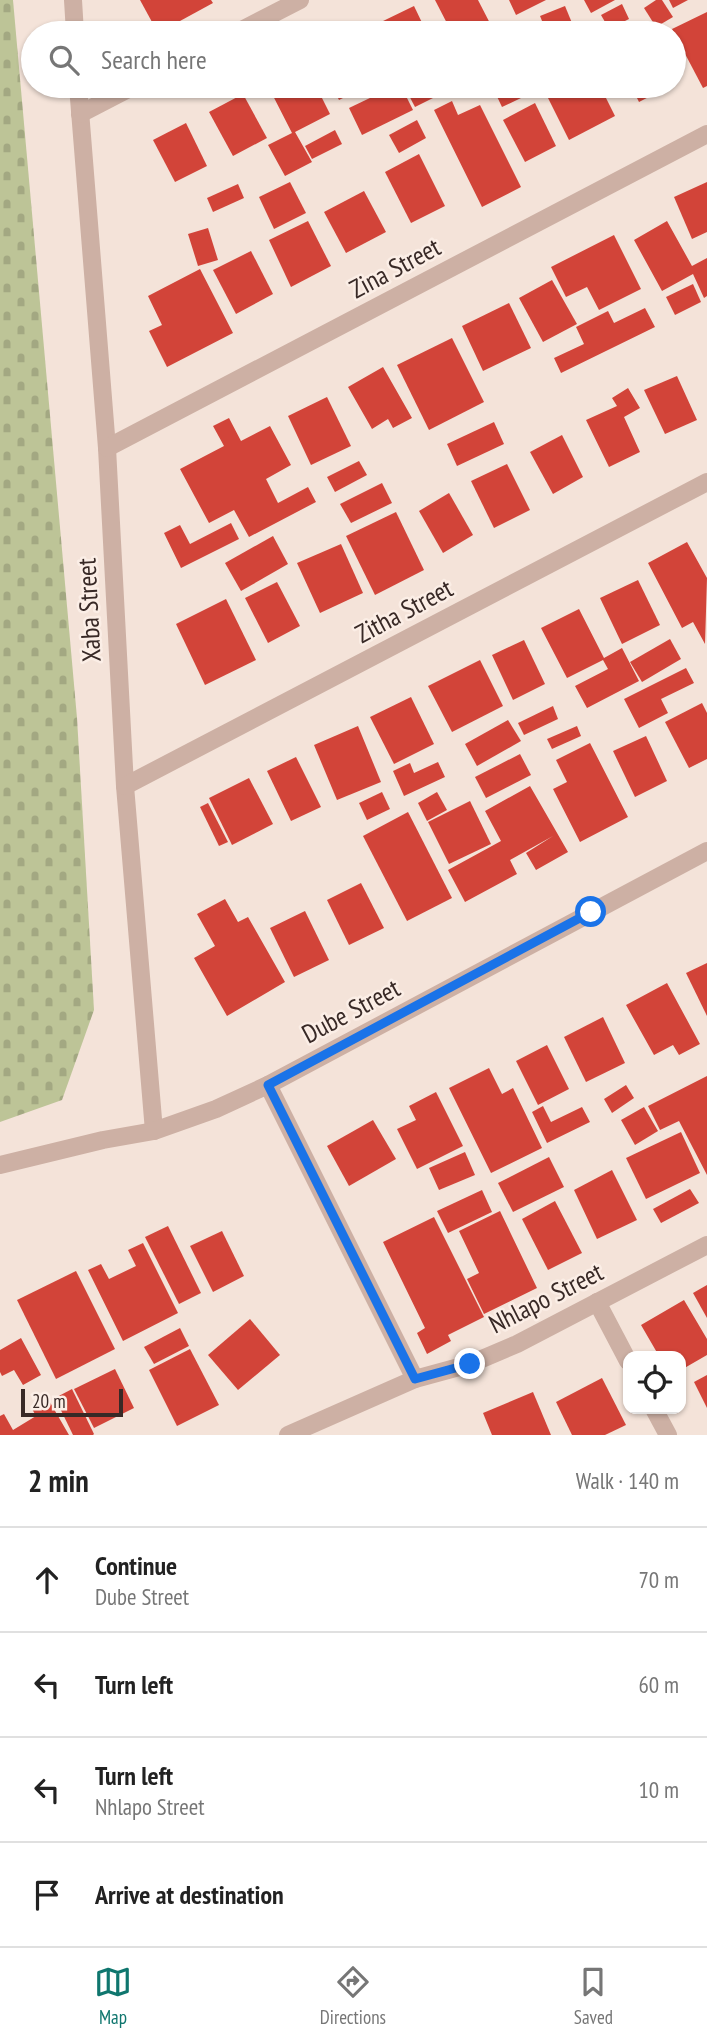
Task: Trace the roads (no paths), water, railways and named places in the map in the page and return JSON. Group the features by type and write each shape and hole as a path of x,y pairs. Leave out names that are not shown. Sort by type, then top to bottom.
{"street":[{"path":"73,0 74,21"},
{"path":"259,21 300,0"},
{"name":"Xaba Street","path":"79,98 107,448 125,786 154,1131"},
{"path":"80,114 111,98"},
{"name":"Zina Street","path":"107,448 707,134"},
{"name":"Zitha Street","path":"125,786 707,482"},
{"name":"Dube Street","path":"0,1165 103,1140 154,1131 216,1109 268,1085 707,851"},
{"path":"268,1085 415,1379"},
{"name":"Nhlapo Street","path":"288,1435 415,1379 470,1364 517,1344 707,1245"},
{"path":"597,1302 623,1351"},
{"path":"657,1414 668,1435"}]}
